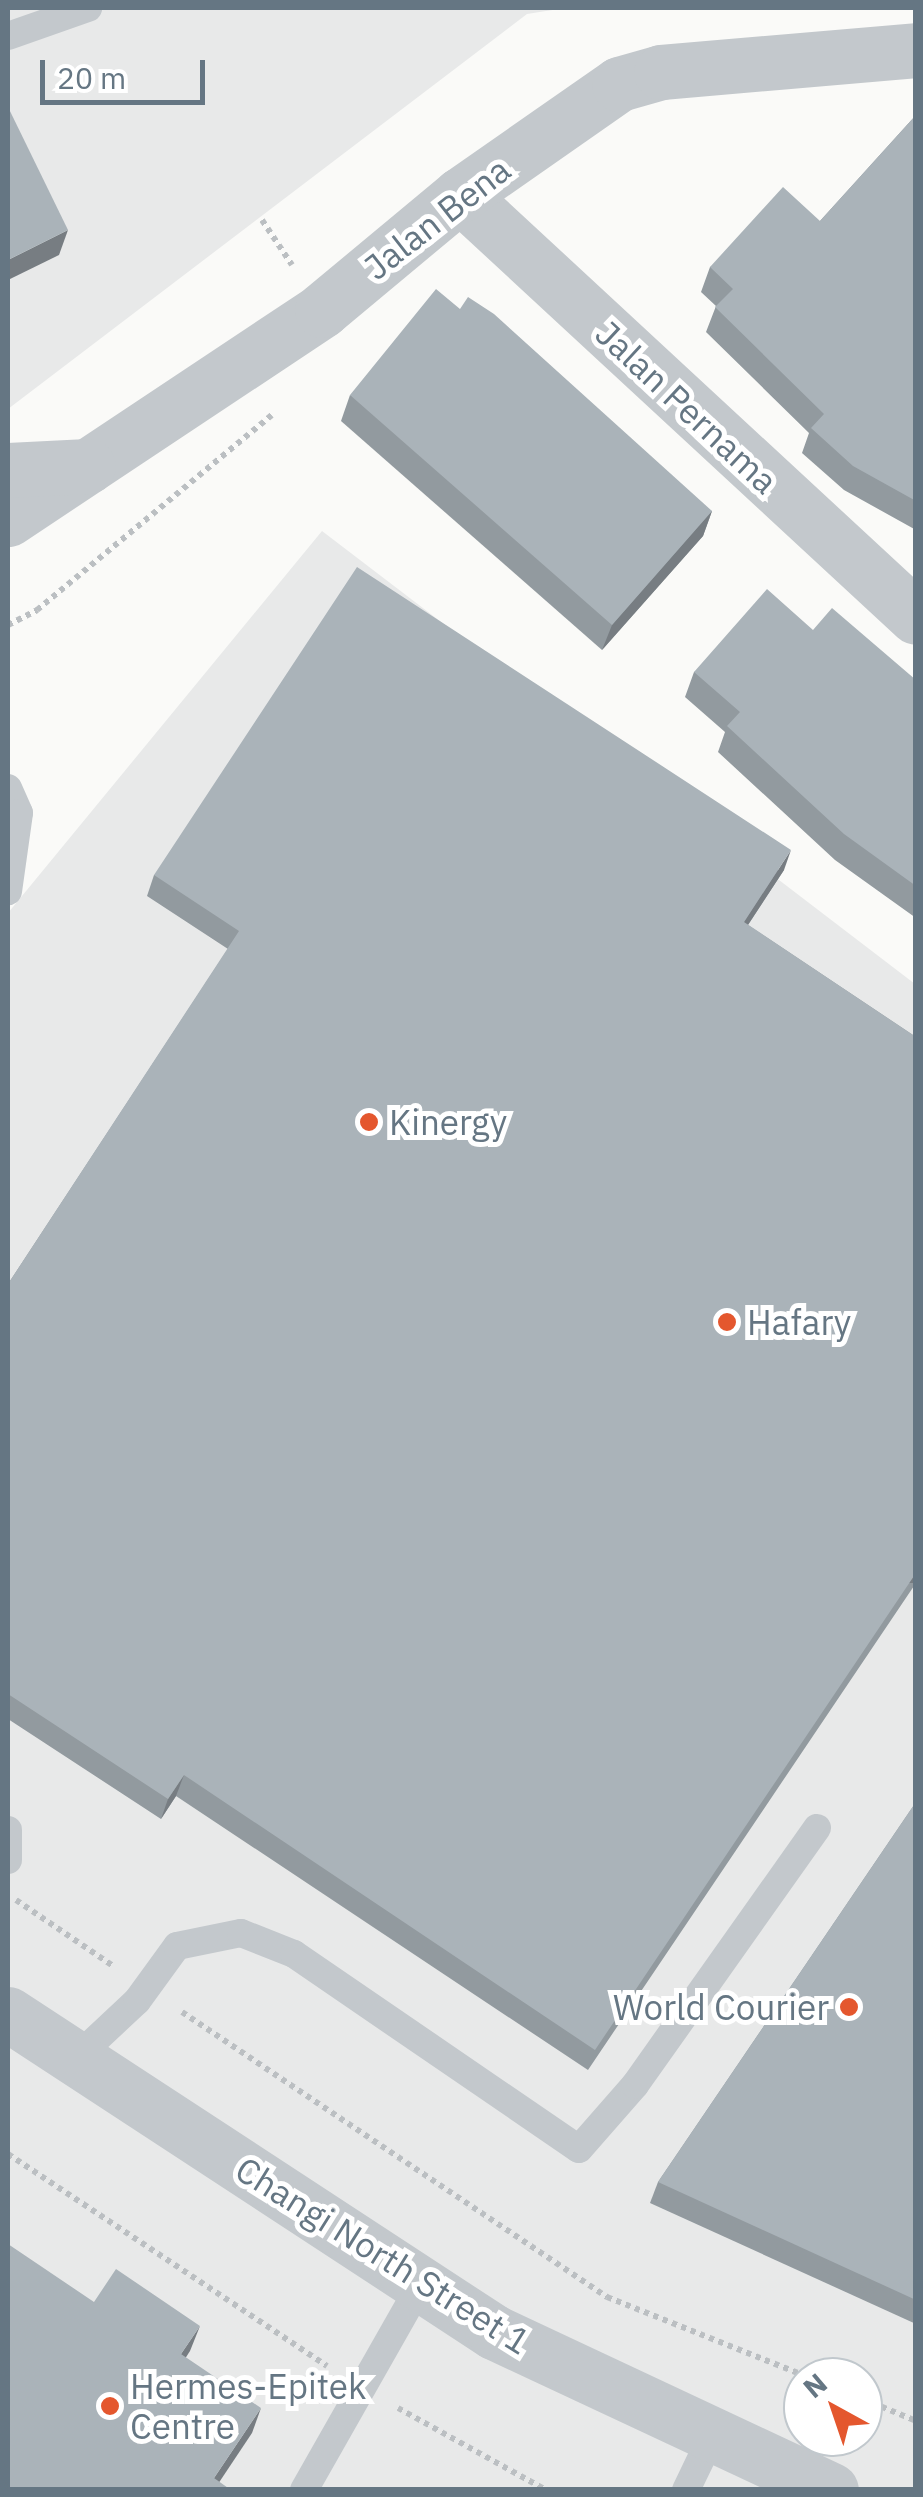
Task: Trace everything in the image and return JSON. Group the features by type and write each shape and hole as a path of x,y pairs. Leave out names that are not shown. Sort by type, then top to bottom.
{"street":[{"name":"Jalan Bena","path":"8,520 322,310 460,194 619,84 661,72 916,50"},
{"name":"Jalan Pernama","path":"460,194 916,617"},
{"path":"8,470 88,466"},
{"name":"Changi North Street 1","path":"8,2014 494,2332 713,2434 796,2482"}],"lane":[{"path":"8,36 88,8"},
{"path":"8,788 19,813 8,891"},
{"path":"76,2058 146,1988 176,1946 240,1933 294,1954 579,2148 635,2085 817,1828"},
{"path":"8,1830 8,1860"},
{"path":"304,2490 365,2390 421,2284"},
{"path":"686,2490 713,2434"}],"path":[{"path":"8,1894 606,2296 783,2367"},
{"path":"8,2154 365,2390 546,2490"},
{"path":"883,2408 916,2421"}],"shaded area":[{"path":"8,8 565,8 527,14 8,409"},
{"path":"322,531 915,984 915,2489 8,2489 8,913"}],"building":[{"path":"8,107 68,230 8,260"},
{"path":"916,115 916,501 853,466 811,428 824,414 715,307 733,289 710,267 783,187 820,221"},
{"path":"436,289 460,309 468,297 494,314 712,511 612,625 350,395"},
{"path":"357,567 791,850 744,922 916,1037 916,1573 595,2050 184,1775 168,1799 8,1694 8,1284 239,931 154,875"},
{"path":"767,589 813,630 832,608 916,680 916,886 844,834 727,726 740,712 694,672"},
{"name":"World Courier","path":"916,1802 916,2300 658,2182"},
{"name":"Hermes-Epitek Centre","path":"8,2244 94,2302 116,2269 200,2326 181,2354 261,2408 214,2478 231,2490 8,2490"}],"place":[{"name":"Kinergy","path":"369,1122"},
{"name":"Hafary","path":"727,1322"},
{"name":"World Courier","path":"849,2007"},
{"name":"Hermes-Epitek Centre","path":"110,2406"}]}
